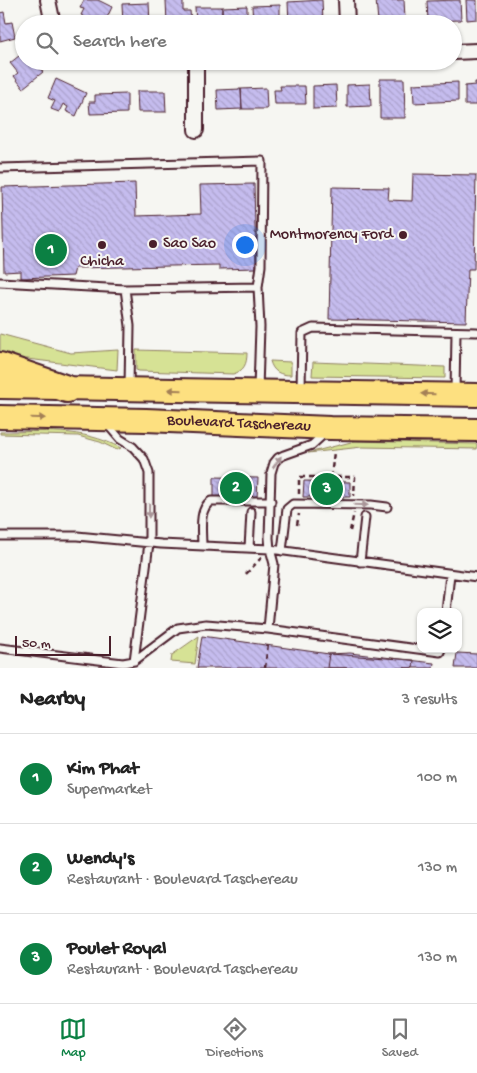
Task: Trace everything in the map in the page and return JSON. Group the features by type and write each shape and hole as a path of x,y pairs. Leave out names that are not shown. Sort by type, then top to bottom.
{"highway":[{"path":"0,366 67,389"}],"main road":[{"name":"Boulevard Taschereau","path":"0,387 466,395"},
{"name":"Boulevard Taschereau","path":"0,417 330,428 477,430"}],"street":[{"path":"48,0 51,15"},
{"path":"346,0 347,15"},
{"path":"462,52 477,51"},
{"path":"196,70 196,130"}],"lane":[{"path":"0,168 262,161 261,266 258,287 260,327 258,391"},
{"path":"0,282 125,288 258,287"},
{"path":"125,288 130,326 129,389"},
{"path":"301,392 302,333 313,328 477,332"},
{"path":"456,332 466,395"},
{"path":"104,420 120,440 141,455 148,465 148,543 134,661"},
{"path":"268,629 274,564 270,549 271,470 276,460 284,455 312,445 330,428"},
{"path":"202,546 203,510 211,501 271,501"},
{"path":"282,551 287,509 293,504 387,507"},
{"path":"249,548 250,512"},
{"path":"360,562 365,517"},
{"path":"0,536 77,536 148,543 270,549 477,577"},
{"path":"446,608 450,574"},
{"path":"0,648 123,663 134,661 178,628 206,624 268,629 417,649"}],"path":[{"path":"331,477 334,452"},
{"path":"299,498 299,477 355,477 354,498 358,498"},
{"path":"298,525 299,507"},
{"path":"350,531 354,512 358,512"},
{"path":"246,574 270,549"},
{"path":"265,668 268,644"}],"green space":[{"path":"0,334 71,353 118,350 117,370 0,354"},
{"path":"136,350 247,353 247,357 242,369 233,374 139,371 136,370"},
{"path":"270,361 291,362 291,375 278,372 273,368"},
{"path":"313,362 445,367 445,378 312,376"},
{"path":"0,432 62,432 106,441 121,448 117,450 100,442 78,436 0,434"},
{"path":"355,441 477,444 477,449 362,447 308,453"},
{"path":"199,636 195,664 171,662 172,655"}],"building":[{"path":"84,0 98,0 112,7 108,15 81,15 84,9 80,8"},
{"path":"166,0 183,0 183,11 190,11 190,15 167,15"},
{"path":"322,0 323,15 289,15 288,2"},
{"path":"376,0 404,0 405,15 377,15"},
{"path":"460,0 461,15 428,15 427,1"},
{"path":"466,0 477,0 477,19 467,20"},
{"path":"149,3 150,15 123,15 122,4"},
{"path":"280,5 280,15 252,15 252,6"},
{"path":"247,6 247,15 222,15 222,7"},
{"path":"195,7 222,7 222,15 195,15"},
{"path":"4,12 6,23 12,22 15,37 0,41 0,13"},
{"path":"15,59 15,69 10,63"},
{"path":"16,70 41,70 43,72 23,88 14,76 18,73"},
{"path":"56,79 86,93 76,116 66,111 68,107 63,104 59,112 51,109 55,101 48,98"},
{"path":"380,79 404,79 405,118 380,118"},
{"path":"458,82 458,101 414,103 413,84"},
{"path":"475,82 477,82 477,105 465,105 465,86 475,85"},
{"path":"370,84 371,106 347,107 347,85"},
{"path":"336,85 337,108 313,109 313,86"},
{"path":"280,86 305,86 306,104 275,104 274,90 281,90"},
{"path":"266,88 267,109 242,109 241,89"},
{"path":"241,89 242,109 218,110 217,90"},
{"path":"137,91 165,91 166,112 138,112"},
{"path":"127,94 127,113 90,114 89,102 95,102 95,95"},
{"name":"Montmorency Ford","path":"413,174 476,175 474,269 468,269 466,322 329,319 332,187 389,188 388,200 412,201"},
{"path":"135,183 136,216 201,214 200,185 254,184 256,268 219,269 219,265 75,268 73,276 21,278 21,271 4,272 2,187"},
{"path":"214,477 258,478 257,498 214,498"},
{"path":"304,481 350,482 350,497 303,497"},
{"path":"202,636 329,654 350,653 434,663 433,668 197,668"},
{"path":"457,653 477,654 477,668 455,668"},
{"path":"329,654 414,660 413,668 327,668"}],"place":[{"name":"Montmorency Ford","path":"403,235"},
{"name":"Sao Sao","path":"153,244"},
{"name":"Chicha","path":"102,245"},
{"name":"Kim Phat","path":"51,250"},
{"name":"Wendy's","path":"236,488"},
{"name":"Poulet Royal","path":"327,489"}]}
